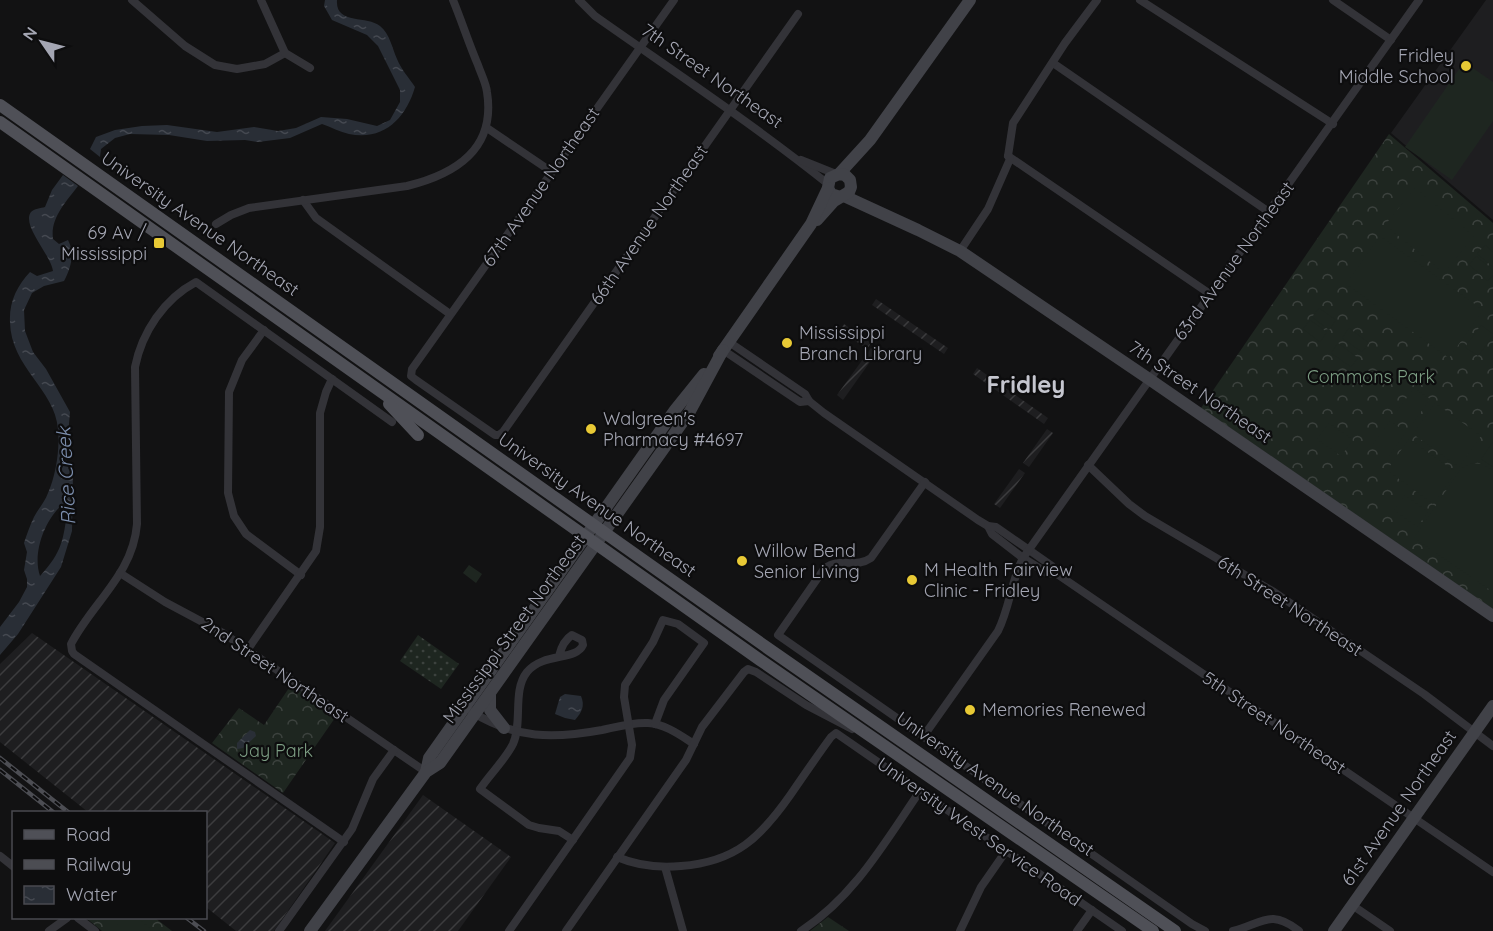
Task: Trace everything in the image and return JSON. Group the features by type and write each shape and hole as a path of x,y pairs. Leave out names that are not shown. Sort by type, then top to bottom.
{"main road":[{"name":"University Avenue Northeast","path":"0,105 604,533 1175,931"},
{"name":"University Avenue Northeast","path":"0,122 596,544 1153,931"},
{"path":"375,387 418,435"}],"street":[{"path":"132,0 185,46 215,65 237,69 265,64 285,53"},
{"path":"261,0 285,53 310,68"},
{"path":"216,224 231,214 249,208 407,186 447,173 469,157 487,128 487,91 453,0"},
{"name":"7th Street Northeast","path":"579,0 595,16 640,48 833,180"},
{"name":"67th Avenue Northeast","path":"411,376 412,369 450,314 674,0"},
{"name":"Mississippi Street Northeast","path":"426,772 429,758 464,708 677,407 726,346 811,224 833,180 870,140 970,0"},
{"path":"960,251 988,209 1010,159 1008,156 1013,123 1097,0"},
{"path":"1140,0 1332,124"},
{"path":"1333,0 1391,40"},
{"name":"63rd Avenue Northeast","path":"923,736 998,631 1007,612 1011,588 1026,554 1419,0"},
{"name":"66th Avenue Northeast","path":"411,376 491,433 499,435 503,432 798,14"},
{"path":"1053,63 1269,212"},
{"path":"487,128 552,172"},
{"name":"Mississippi Street Northeast","path":"811,224 847,191 870,140"},
{"path":"1008,156 1210,294"},
{"path":"848,178 847,191 831,194 833,180 848,178"},
{"name":"7th Street Northeast","path":"847,191 879,212 960,251 1493,616"},
{"path":"303,201 316,218 450,314"},
{"path":"344,842 74,654 70,648 72,640 131,555 136,536 135,367 146,333 160,312 188,287 196,282 392,422"},
{"path":"264,330 239,365 229,392 228,493 234,516 246,534 301,575"},
{"name":"Mississippi Street Northeast","path":"310,931 426,772 440,762 490,694 689,413 726,346"},
{"name":"5th Street Northeast","path":"726,346 800,402 808,401 987,526 996,527 1047,573 1056,574 1493,872"},
{"path":"248,649 316,551 319,540 320,413 332,379"},
{"name":"6th Street Northeast","path":"1089,465 1129,504 1145,516 1274,592 1424,694 1493,746"},
{"path":"925,482 871,558 858,563 835,562 824,568 778,635 1205,931"},
{"name":"2nd Street Northeast","path":"120,573 165,602 204,622 248,649 426,772"},
{"path":"509,931 630,758 632,745 624,697 625,685 654,642 663,620 678,624 704,643 664,700 655,724"},
{"path":"559,656 536,664 523,679 510,730 513,743 480,789 529,825 559,831 573,840"},
{"name":"University West Service Road","path":"694,744 702,727 748,669 806,705 874,739"},
{"path":"490,694 490,710 510,730"},
{"name":"61st Avenue Northeast","path":"1334,931 1493,706"},
{"path":"464,708 510,730 553,737 629,725 655,724 666,727 694,744 686,760 566,931"},
{"name":"University West Service Road","path":"666,867 711,861 739,850 753,841 774,818 836,733 1122,931"},
{"path":"279,931 358,820 374,779 394,750"},
{"path":"801,931 824,915 851,888 920,791"},
{"path":"960,931 970,906 1006,851"},
{"path":"0,856 12,865"},
{"path":"617,857 633,864 666,867 683,931"},
{"path":"1352,905 1390,931"},
{"path":"1077,931 1092,910"},
{"path":"1233,931 1272,918 1289,924 1299,931"},
{"path":"49,931 66,919"},
{"path":"79,919 95,931"}],"shaded area":[{"name":"Fridley Middle School","path":"1486,0 1493,0 1493,220 1391,133"},
{"path":"876,299 948,348 944,354 872,305"},
{"path":"844,324 871,343 867,349 840,330"},
{"path":"871,348 877,352 843,400 837,395"},
{"path":"977,368 1048,418 1044,424 973,374"},
{"path":"1047,429 1053,433 1029,467 1023,463"},
{"path":"1019,469 1025,473 1000,508 994,504"},
{"path":"32,633 335,843 274,931 236,931 207,908 207,811 87,811 0,742 0,664"},
{"path":"423,795 511,857 458,931 325,931"}],"green space":[{"path":"1464,62 1493,82 1493,121 1452,180 1405,147"},
{"name":"Commons Park","path":"1389,134 1493,223 1493,609 1201,408"},
{"path":"1415,188 1474,236 1444,273 1385,225"},
{"path":"1380,236 1483,310 1449,358 1346,284"},
{"path":"1485,245 1493,252 1493,267 1477,254"},
{"path":"1476,256 1493,270 1493,275 1488,281 1469,265"},
{"path":"1319,308 1336,320 1329,330 1312,317"},
{"path":"1310,320 1327,332 1320,342 1303,329"},
{"path":"1481,325 1493,336 1478,356 1465,347"},
{"path":"1349,328 1369,343 1362,352 1342,338"},
{"path":"1338,343 1358,358 1351,367 1331,353"},
{"path":"1414,388 1430,399 1413,423 1397,411"},
{"path":"1435,403 1481,436 1459,467 1413,434"},
{"path":"1390,421 1406,432 1389,456 1373,444"},
{"path":"1329,423 1353,440 1341,456 1317,439"},
{"path":"1409,439 1456,472 1433,504 1387,470"},
{"path":"1493,442 1493,467 1481,459"},
{"path":"1470,463 1483,464 1493,471 1493,592 1414,538 1460,470"},
{"path":"1405,495 1428,512 1417,527 1394,510"},
{"path":"469,565 482,574 476,583 463,573"},
{"path":"418,635 459,664 441,689 400,661"},
{"name":"Jay Park","path":"291,685 337,715 283,793 212,743 239,708 264,725"},
{"path":"828,917 849,931 810,931"},
{"path":"87,919 156,919 172,931 102,931"},
{"path":"122,919 138,919 154,931 125,931 117,925"}],"water":[{"path":"325,0 337,0 338,8 346,16 380,26 415,87 406,108 392,125 373,134 362,135 349,134 322,124 290,138 258,142 207,141 169,135 130,134 115,138 101,149 100,157 90,149 96,137 115,130 142,126 167,125 217,132 254,127 278,131 296,128 321,117 347,119 377,126 390,120 400,102 400,90 378,46 367,35 332,20 324,6"},
{"name":"Rice Creek","path":"63,175 78,186 56,217 53,231 53,239 59,244 68,240 70,245 69,271 64,281 44,286 32,293 24,310 25,331 33,352 46,369 70,412 66,460 73,473 72,531 61,567 18,634 0,655 0,627 27,587 24,570 27,552 24,543 51,486 58,453 58,429 55,415 18,352 12,338 10,322 12,301 25,277 30,272 37,276 53,271 33,232 29,218 32,211 45,207 52,190","holes":["63,504 68,507 58,552 40,576 39,547 46,527"]},
{"path":"565,694 581,696 582,709 575,720 555,714 560,697"},
{"path":"250,730 255,732 256,736 243,748 237,749 237,743"}],"railway":[{"path":"0,758 67,811"},
{"path":"0,770 52,811"},
{"path":"188,919 204,931"}],"place":[{"name":"Fridley Middle School","path":"1466,66"},
{"name":"69 Av / Mississippi","path":"159,243"},
{"name":"Mississippi Branch Library","path":"787,343"},
{"name":"Walgreen's Pharmacy #4697","path":"591,429"},
{"name":"Willow Bend Senior Living","path":"742,561"},
{"name":"M Health Fairview Clinic - Fridley","path":"912,580"},
{"name":"Memories Renewed","path":"970,710"}],"district":[{"name":"Fridley","path":"1026,385"}]}
